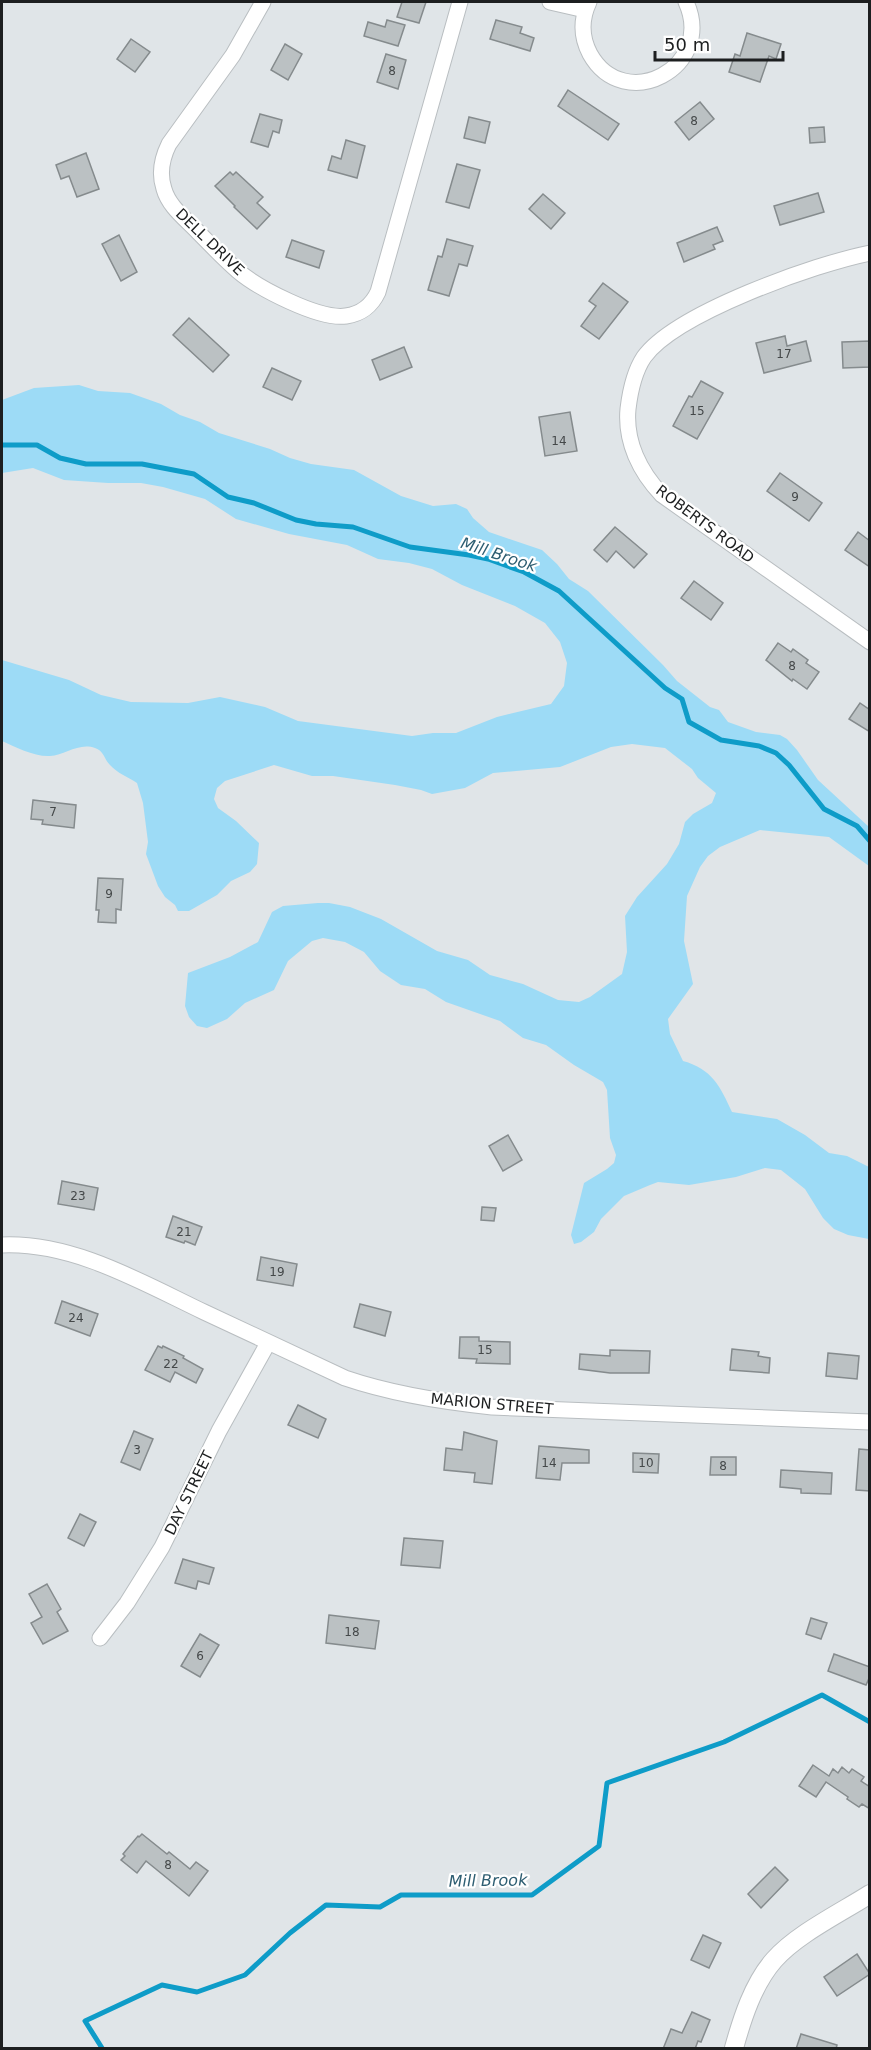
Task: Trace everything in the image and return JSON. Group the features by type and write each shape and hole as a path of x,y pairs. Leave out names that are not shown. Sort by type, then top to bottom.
{"street":[{"name":"DELL DRIVE","path":"263,2 233,55 166,150 162,169 163,187 174,207 238,271 275,295 339,317 355,314 364,309 373,302 378,292 460,2"},
{"path":"550,2 587,6 583,32 587,48 593,59 609,74 628,81 639,82 667,74 682,59 691,40 692,29 690,11 686,2"},
{"name":"ROBERTS ROAD","path":"870,253 830,263 758,290 711,311 666,336 650,351 639,366 631,389 627,417 636,457 647,478 662,495 870,642"},
{"name":"MARION STREET","path":"2,1245 21,1244 49,1248 77,1256 134,1279 358,1382 442,1402 492,1407 870,1422"},
{"name":"DAY STREET","path":"100,1638 127,1603 162,1547 219,1431 268,1342"},
{"path":"734,2049 742,2021 761,1978 775,1959 791,1944 870,1894"}],"shaded area":[{"path":"79,385 98,391 130,393 161,404 219,433 270,449 290,458 311,464 354,470 401,496 433,506 456,504 467,509 473,518 489,532 542,550 569,579 588,591 677,681 710,707 719,710 728,722 756,732 780,735 787,739 818,780 869,827 869,866 829,837 760,830 720,847 708,856 700,867 687,896 684,941 693,984 668,1019 670,1034 683,1061 693,1064 714,1080 732,1112 777,1119 805,1135 829,1153 847,1156 869,1167 869,1239 848,1235 834,1229 823,1218 805,1189 781,1170 765,1168 736,1177 689,1185 658,1182 650,1185 624,1196 601,1219 594,1232 581,1242 574,1244 571,1235 584,1183 614,1163 616,1155 610,1138 607,1090 603,1082 546,1045 523,1038 500,1021 446,1002 425,989 401,985 380,971 364,952 345,942 323,938 312,941 288,961 274,990 245,1003 227,1019 207,1028 197,1026 189,1017 185,1006 188,973 230,957 258,942 272,912 283,906 318,903 350,907 381,919 437,951 468,960 490,975 523,984 558,1000 579,1002 590,997 622,974 627,952 625,916 637,897 667,864 679,844 685,822 693,814 712,803 716,793 698,778 692,769 665,748 632,744 611,747 560,767 493,773 465,788 432,794 395,785 333,776 312,776 274,765 225,781 217,788 214,799 218,808 259,843 257,864 250,872 231,881 217,895 189,911 178,911 158,886 146,854 148,842 143,803 137,783 113,768 95,748 83,747 44,756 2,741 2,660 69,680 101,695 131,702 188,703 220,697 265,707 298,721 412,736 456,733 497,717 551,704 564,686 567,663 560,642 545,623 515,606 462,585 432,569 378,559 347,545 289,534 236,519 205,499 163,487 141,483 64,480 33,468 2,473 2,400 34,388"}],"building":[{"path":"402,2 426,2 419,23 397,17"},
{"path":"387,20 405,25 398,46 364,36 368,22 385,27"},
{"path":"496,20 522,27 520,33 534,38 530,51 490,39"},
{"path":"747,33 781,44 776,59 769,56 760,82 729,72 735,54 740,56"},
{"path":"131,39 150,52 135,72 117,59"},
{"path":"285,44 302,54 288,80 271,70"},
{"path":"386,54 406,60 398,89 377,82"},
{"path":"568,90 619,124 608,140 558,106"},
{"path":"700,102 714,119 689,140 675,122"},
{"path":"260,114 282,120 279,133 273,131 268,147 251,142"},
{"path":"469,117 490,122 485,143 464,138"},
{"path":"824,127 825,142 810,143 809,128"},
{"path":"346,140 365,146 357,178 328,170 332,156 341,159"},
{"path":"86,153 99,189 77,197 69,176 61,179 56,165"},
{"path":"457,164 480,170 469,208 446,202"},
{"path":"230,172 233,175 236,172 263,197 257,203 270,215 257,229 215,186"},
{"path":"818,193 824,212 780,225 774,206"},
{"path":"543,194 565,213 551,229 529,209"},
{"path":"717,227 723,241 713,245 715,249 684,262 677,243"},
{"path":"119,235 137,272 121,281 102,244"},
{"path":"447,239 473,246 467,266 459,264 449,296 428,290 438,256 442,257"},
{"path":"292,240 324,251 319,268 286,257"},
{"path":"603,283 628,302 599,339 581,326 596,306 589,301"},
{"path":"189,318 229,355 213,372 173,335"},
{"path":"785,336 787,346 806,341 811,361 764,373 756,343"},
{"path":"870,341 870,367 843,368 842,342"},
{"path":"404,347 412,367 380,380 372,360"},
{"path":"272,368 301,381 292,400 263,387"},
{"path":"701,381 723,393 697,439 673,426 689,396 692,397"},
{"path":"570,412 577,451 545,456 539,417"},
{"path":"780,473 822,503 809,521 767,491"},
{"path":"615,527 647,554 634,568 616,551 607,562 594,550"},
{"path":"858,532 870,541 870,567 845,550"},
{"path":"694,581 723,603 711,620 681,598"},
{"path":"778,643 791,652 793,649 808,660 806,663 819,672 807,689 793,679 792,681 766,660"},
{"path":"860,703 870,710 870,732 849,719"},
{"path":"33,800 76,805 74,828 42,824 43,820 31,819"},
{"path":"98,878 123,879 121,910 116,909 116,923 98,922 99,910 96,910"},
{"path":"508,1135 522,1160 503,1171 489,1146"},
{"path":"62,1181 98,1188 94,1210 58,1204"},
{"path":"482,1207 496,1208 494,1221 481,1220"},
{"path":"173,1216 202,1227 195,1245 166,1237"},
{"path":"261,1257 297,1264 293,1286 257,1280"},
{"path":"62,1301 98,1314 90,1336 55,1323"},
{"path":"360,1304 391,1312 385,1336 354,1327"},
{"path":"460,1337 479,1337 479,1341 510,1342 510,1364 476,1363 477,1359 459,1358"},
{"path":"158,1346 184,1356 183,1358 203,1369 196,1383 175,1372 170,1382 145,1370"},
{"path":"732,1349 759,1352 758,1356 770,1358 769,1373 730,1370"},
{"path":"610,1350 650,1351 649,1373 610,1373 579,1369 580,1354 610,1356"},
{"path":"828,1353 859,1356 857,1379 826,1376"},
{"path":"298,1405 326,1419 318,1438 288,1425"},
{"path":"134,1431 153,1439 140,1470 121,1462"},
{"path":"464,1432 497,1441 492,1484 474,1482 475,1473 444,1470 446,1448 462,1450"},
{"path":"539,1446 589,1450 589,1463 562,1463 560,1480 536,1478"},
{"path":"859,1449 870,1450 870,1491 856,1490"},
{"path":"633,1453 659,1454 658,1473 633,1472"},
{"path":"711,1457 736,1457 736,1475 710,1475"},
{"path":"781,1470 832,1473 831,1494 801,1493 801,1489 780,1487"},
{"path":"80,1514 96,1522 84,1546 68,1538"},
{"path":"404,1538 443,1541 440,1568 401,1565"},
{"path":"183,1559 214,1568 209,1584 198,1581 196,1589 175,1583"},
{"path":"47,1584 61,1609 57,1612 68,1631 43,1644 31,1623 42,1617 29,1594"},
{"path":"329,1615 379,1621 375,1649 326,1643"},
{"path":"811,1618 827,1623 821,1639 806,1634"},
{"path":"200,1634 219,1645 200,1677 181,1666"},
{"path":"834,1654 870,1667 870,1676 866,1685 828,1671"},
{"path":"813,1765 829,1776 833,1769 838,1773 842,1767 849,1773 852,1769 864,1777 861,1781 870,1787 870,1809 862,1804 859,1807 826,1782 816,1797 799,1786"},
{"path":"142,1834 190,1869 196,1862 208,1871 189,1896 146,1861 137,1873 121,1860 125,1856 123,1854"},
{"path":"775,1867 788,1880 761,1908 748,1894"},
{"path":"703,1935 721,1943 709,1968 691,1960"},
{"path":"857,1954 870,1974 837,1996 824,1977"},
{"path":"692,2012 710,2020 701,2042 698,2041 695,2049 663,2049 671,2029 682,2033"},
{"path":"801,2034 837,2045 836,2049 796,2049"}],"waterway":[{"name":"Mill Brook","path":"2,445 37,445 60,458 86,464 142,464 194,474 228,497 254,503 296,520 353,527 410,547 488,559 524,572 559,591 665,688 682,699 689,722 721,740 759,746 776,753 789,765 824,809 857,826 870,841"},
{"name":"Mill Brook","path":"102,2048 85,2021 162,1985 197,1992 245,1975 290,1933 326,1905 380,1907 401,1895 532,1895 599,1846 607,1783 724,1742 822,1695 870,1722"}]}
